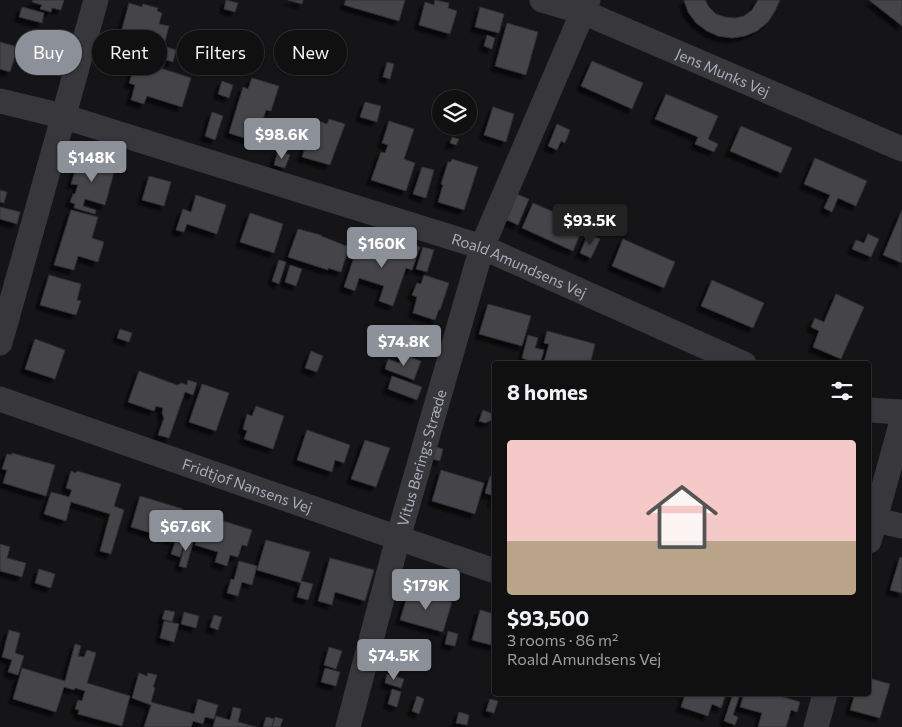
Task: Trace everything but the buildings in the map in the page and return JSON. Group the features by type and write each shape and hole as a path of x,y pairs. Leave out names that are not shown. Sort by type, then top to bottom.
{"street":[{"path":"0,343 96,0"},
{"name":"Jens Munks Vej","path":"542,0 586,6 902,149"},
{"name":"Vitus Berings Stræde","path":"348,727 398,538 482,247 586,6"},
{"name":"Roald Amundsens Vej","path":"0,101 62,116 482,247 737,361"},
{"name":"Fridtjof Nansens Vej","path":"0,399 492,570"},
{"path":"871,410 902,412"},
{"path":"902,421 872,530 902,526"},
{"path":"816,727 824,696"}]}
